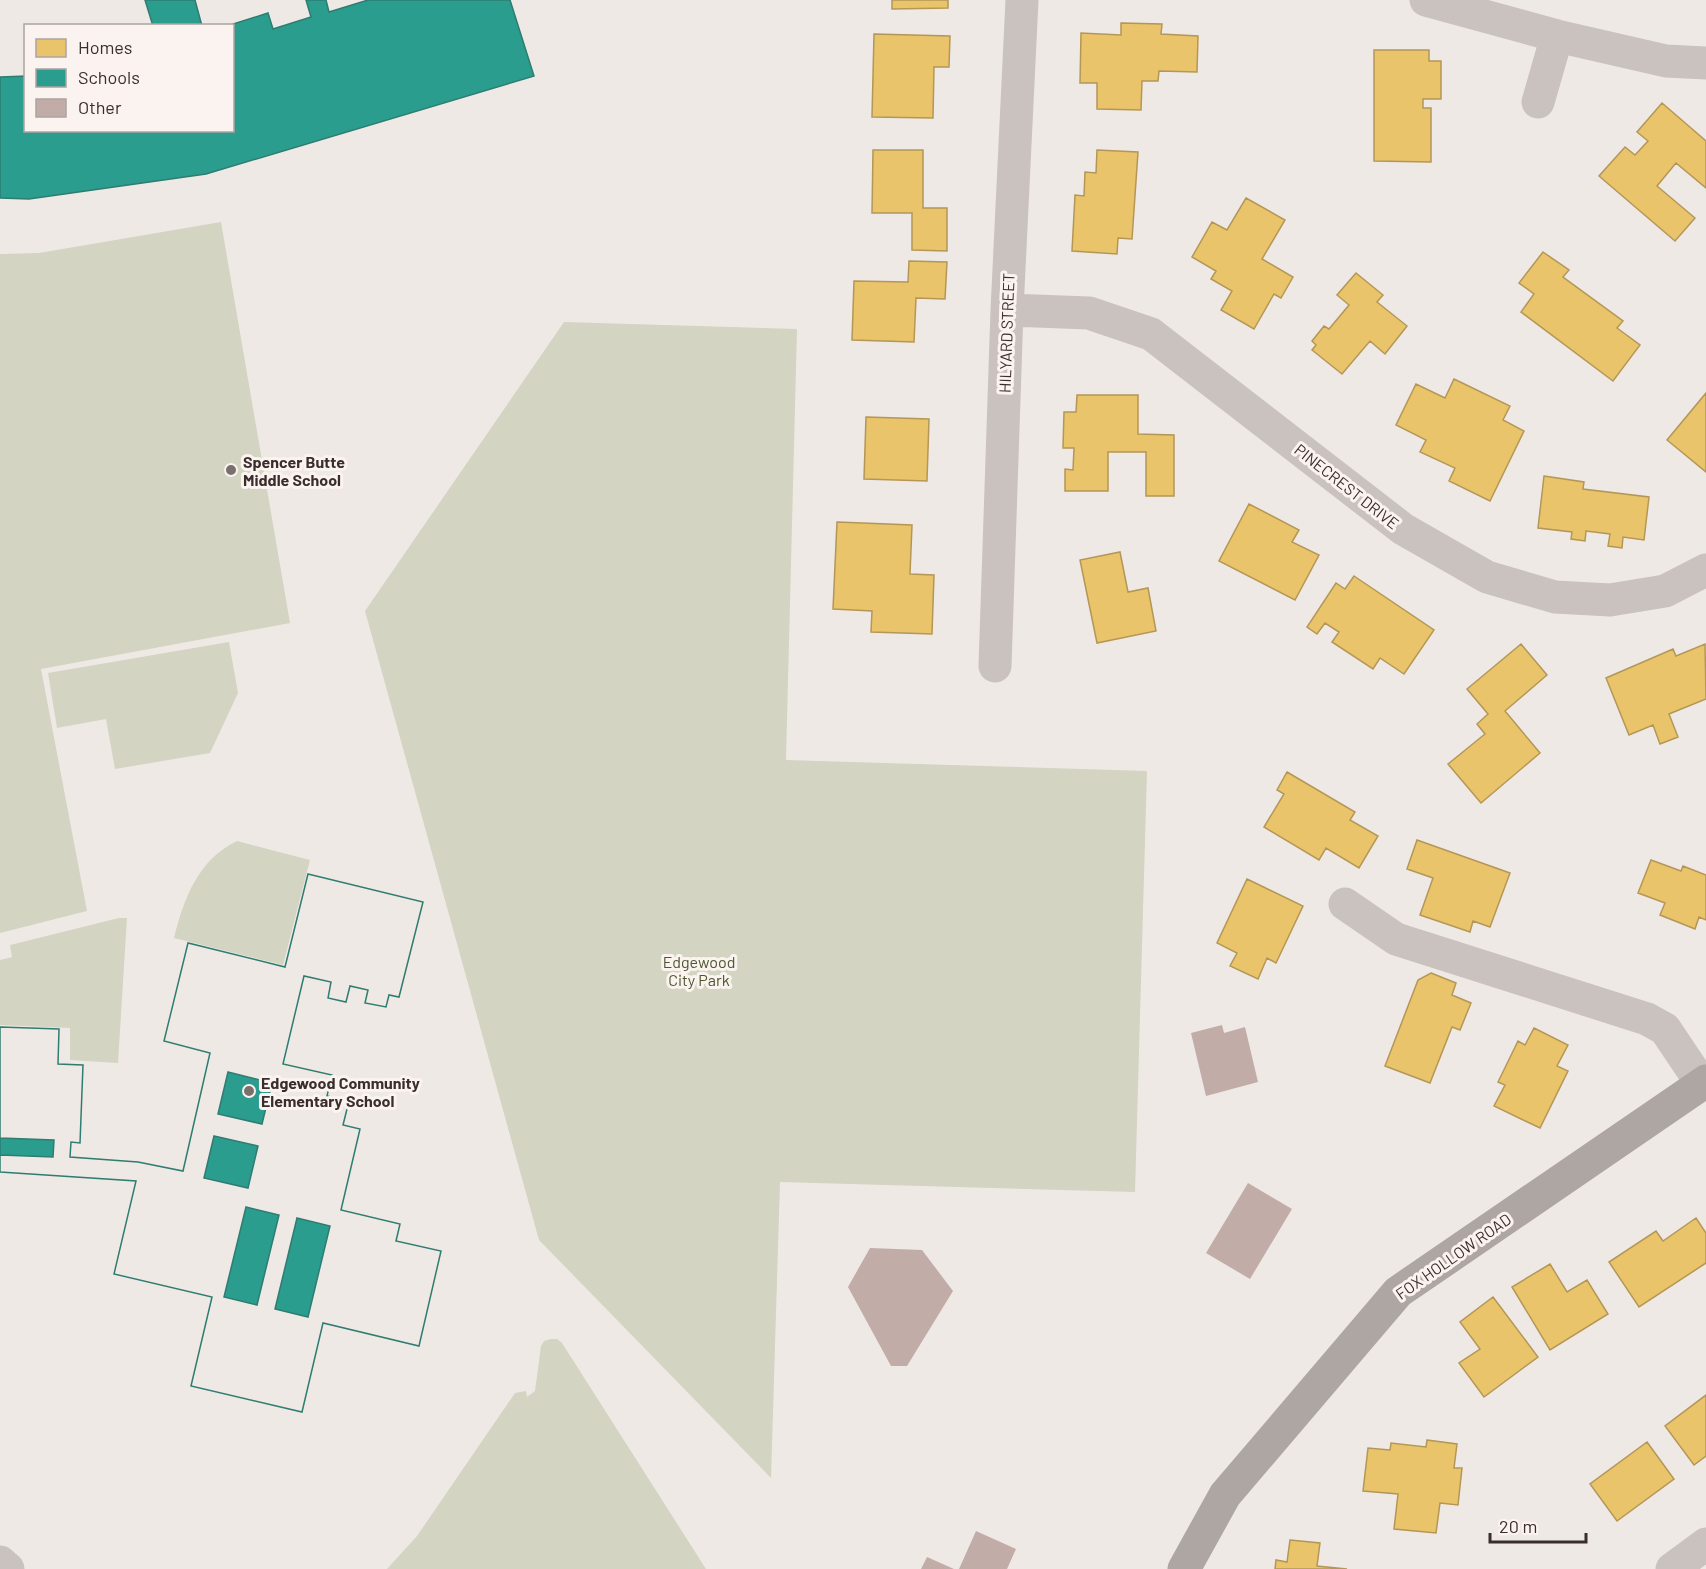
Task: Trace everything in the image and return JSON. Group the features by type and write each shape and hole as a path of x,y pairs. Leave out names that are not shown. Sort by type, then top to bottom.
{"main road":[{"name":"FOX HOLLOW ROAD","path":"1184,1569 1225,1495 1398,1292 1704,1082"}],"street":[{"name":"HILYARD STREET","path":"995,666 1007,310 1022,0"},
{"path":"1426,0 1557,36 1666,61 1706,63"},
{"path":"1538,102 1557,36"},
{"name":"PINECREST DRIVE","path":"1007,310 1089,313 1151,334 1403,529 1486,577 1555,597 1610,600 1665,591 1706,570"},
{"path":"1345,904 1396,939 1647,1019 1665,1029 1704,1082"},
{"path":"1672,1569 1706,1544"},
{"path":"0,1562 8,1569"}],"green space":[{"path":"221,222 290,623 41,669 87,911 0,933 0,254 39,253"},
{"name":"Edgewood City Park","path":"564,322 797,329 786,760 1147,771 1135,1192 780,1182 771,1478 539,1240 365,611"},
{"path":"229,642 238,693 210,753 115,769 106,719 57,728 48,673"},
{"path":"237,841 310,860 283,965 174,938 188,895 203,869 224,849"},
{"path":"127,918 118,1063 70,1060 70,1028 0,1025 0,960 12,957 10,945"},
{"path":"557,1339 562,1343 706,1569 387,1569 417,1536 515,1393 526,1391 527,1397 535,1391 541,1346 544,1341"}],"building: Homes":[{"path":"892,0 948,0 948,8 892,9"},
{"path":"1121,23 1162,24 1161,34 1198,36 1197,72 1159,71 1158,81 1142,81 1141,110 1097,109 1097,83 1080,83 1081,33 1121,35"},
{"path":"874,34 950,36 949,67 934,67 933,118 872,117"},
{"path":"1374,50 1429,50 1429,61 1441,61 1441,99 1423,99 1423,108 1431,108 1431,162 1374,161"},
{"path":"1662,103 1706,141 1706,188 1676,163 1657,186 1695,218 1675,241 1599,176 1625,147 1635,155 1648,141 1637,132"},
{"path":"873,150 923,150 923,208 947,208 947,251 912,250 912,213 872,213"},
{"path":"1097,150 1138,152 1132,239 1118,238 1117,254 1072,251 1075,195 1084,196 1085,172 1096,173"},
{"path":"1246,198 1285,220 1262,259 1293,277 1281,298 1274,294 1254,329 1221,310 1232,291 1211,279 1216,271 1192,257 1212,222 1227,230"},
{"path":"1543,252 1569,270 1563,277 1623,321 1617,328 1640,345 1613,381 1521,312 1534,294 1519,283"},
{"path":"909,261 947,262 945,299 916,298 914,342 852,340 854,281 908,282"},
{"path":"1356,273 1383,295 1377,302 1407,326 1385,354 1370,341 1342,374 1312,350 1316,345 1312,341 1324,326 1329,329 1349,305 1337,295"},
{"path":"1454,379 1510,406 1503,420 1524,431 1490,501 1449,481 1455,468 1420,452 1426,440 1396,425 1416,384 1445,398"},
{"path":"1706,393 1706,472 1667,440"},
{"path":"1077,395 1138,395 1138,434 1174,435 1174,496 1146,496 1146,452 1108,452 1108,491 1065,491 1065,469 1073,470 1074,448 1063,448 1064,412 1076,412"},
{"path":"866,417 929,419 927,481 864,479"},
{"path":"1544,476 1584,482 1583,489 1649,497 1644,540 1623,537 1622,548 1608,546 1610,534 1586,531 1585,541 1571,539 1572,532 1538,528"},
{"path":"1249,504 1299,530 1292,542 1319,555 1295,600 1219,561"},
{"path":"837,522 912,525 910,574 934,575 932,634 871,632 872,611 833,609"},
{"path":"1120,552 1128,592 1148,588 1156,631 1097,643 1080,560"},
{"path":"1354,576 1434,630 1404,674 1380,658 1373,669 1332,642 1339,632 1325,623 1317,634 1307,627 1336,583 1345,589"},
{"path":"1521,644 1547,675 1505,711 1540,753 1481,803 1448,764 1485,734 1477,724 1488,714 1467,689"},
{"path":"1705,644 1706,699 1669,714 1678,737 1660,744 1653,725 1629,735 1606,678 1673,649 1676,656"},
{"path":"1287,772 1355,812 1350,820 1378,836 1359,868 1326,848 1319,860 1264,827 1284,794 1277,790"},
{"path":"1417,840 1510,873 1490,927 1473,921 1470,932 1420,915 1433,878 1407,869"},
{"path":"1651,860 1681,871 1683,866 1706,875 1706,920 1699,917 1695,929 1660,915 1665,903 1638,893"},
{"path":"1247,879 1303,906 1276,963 1267,958 1258,979 1230,966 1237,953 1217,943"},
{"path":"1431,973 1456,983 1452,995 1471,1003 1460,1030 1452,1027 1430,1083 1385,1066 1418,980"},
{"path":"1534,1028 1568,1045 1557,1066 1568,1071 1540,1128 1494,1106 1505,1085 1498,1082 1518,1041 1525,1045"},
{"path":"1696,1218 1706,1233 1706,1263 1639,1307 1609,1262 1656,1231 1663,1241"},
{"path":"1550,1264 1567,1292 1587,1280 1608,1314 1550,1350 1512,1287"},
{"path":"1493,1297 1538,1357 1484,1397 1459,1363 1480,1349 1460,1322"},
{"path":"1706,1395 1706,1456 1694,1465 1665,1426"},
{"path":"1427,1440 1457,1444 1454,1468 1462,1468 1458,1505 1440,1503 1436,1533 1394,1529 1398,1494 1363,1491 1368,1448 1390,1450 1391,1443 1426,1447"},
{"path":"1647,1442 1674,1479 1617,1521 1590,1484"},
{"path":"1290,1540 1320,1543 1317,1566 1347,1569 1275,1569 1276,1560 1287,1562"}],"building: Schools":[{"path":"145,0 195,0 201,24 152,24"},
{"path":"306,0 326,0 329,12 368,0 510,0 534,76 206,174 29,199 0,198 0,77 24,76 24,132 234,132 233,24 268,13 273,29 311,17"},
{"path":"308,874 423,902 399,997 389,995 386,1007 365,1003 368,990 350,986 346,1002 328,998 331,982 304,976 283,1064 332,1075 327,1096 349,1101 343,1125 360,1129 341,1210 400,1224 396,1241 441,1251 419,1346 323,1323 302,1412 191,1386 212,1297 114,1274 136,1181 0,1172 0,1155 53,1157 54,1140 0,1138 0,1027 59,1029 58,1064 83,1065 80,1143 71,1142 70,1157 138,1162 183,1171 210,1053 164,1041 188,943 285,967","holes":["228,1072 272,1083 262,1124 218,1114","214,1136 258,1146 248,1188 204,1178","246,1207 279,1215 257,1305 224,1297","297,1218 330,1226 308,1317 275,1309"]},
{"path":"308,874 423,902 399,997 389,995 386,1007 365,1003 368,990 350,986 346,1002 328,998 331,982 304,976 283,1064 332,1075 327,1096 349,1101 343,1125 360,1129 341,1210 400,1224 396,1241 441,1251 419,1346 323,1323 302,1412 191,1386 212,1297 114,1274 136,1181 0,1172 0,1027 59,1029 58,1064 83,1065 80,1143 71,1142 70,1157 138,1162 183,1171 210,1053 164,1041 188,943 285,967"}],"building: Other":[{"path":"1222,1025 1224,1033 1245,1027 1258,1082 1206,1096 1191,1033"},
{"path":"1248,1183 1292,1209 1250,1279 1206,1253"},
{"path":"870,1248 922,1250 953,1291 907,1366 891,1366 848,1287"},
{"path":"976,1531 1016,1549 1007,1569 959,1569"},
{"path":"927,1557 954,1569 921,1569"}],"place":[{"name":"Spencer Butte Middle School","path":"231,470"},
{"name":"Edgewood Community Elementary School","path":"249,1091"}]}
